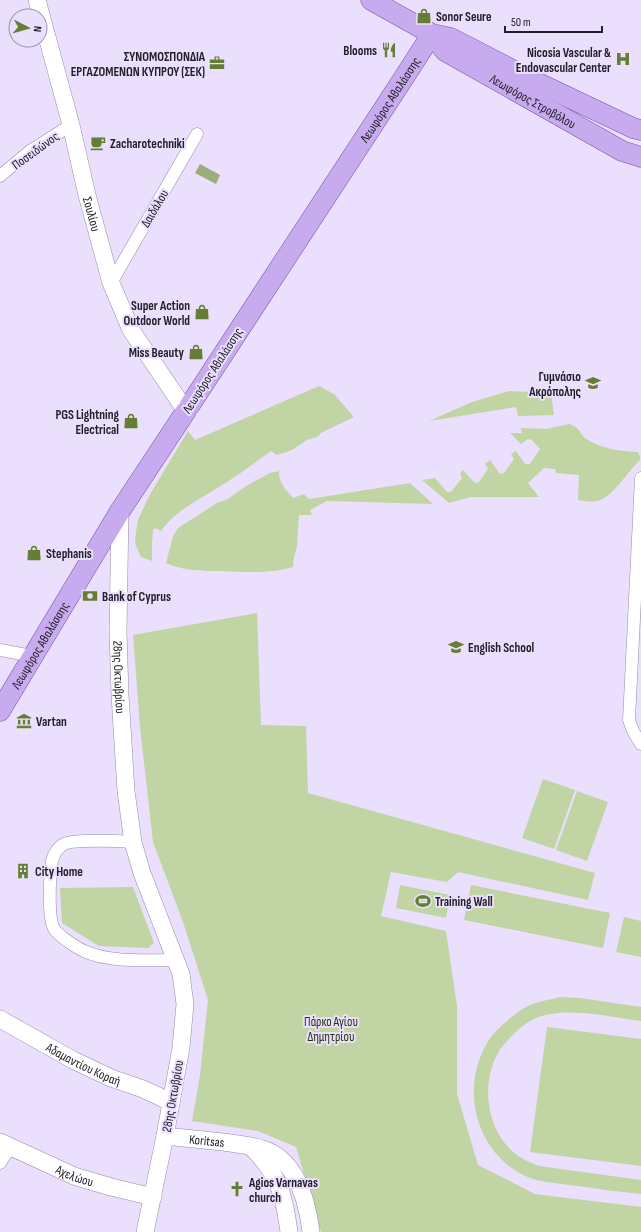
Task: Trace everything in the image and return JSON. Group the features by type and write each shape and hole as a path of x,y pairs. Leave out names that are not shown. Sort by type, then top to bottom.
{"main road":[{"name":"Λεωφόρος Στροβόλου","path":"371,0 432,34 452,38 532,80 637,129"},
{"name":"Λεωφόρος Στροβόλου","path":"432,34 445,51 622,151 641,158"},
{"name":"Λεωφόρος Αθαλάσσης","path":"0,711 120,511 432,34"}],"street":[{"name":"Σουλίου","path":"37,0 71,125 91,210 111,283 131,330 188,408"},
{"name":"Ποσειδώνος","path":"0,176 30,151 71,125"},
{"path":"622,151 637,129"},
{"name":"Δαιδάλου","path":"111,283 197,134"},
{"path":"641,478 629,720 633,731 641,744"},
{"name":"28ης Οκτωβρίου","path":"120,511 118,632 126,791 133,842 142,874 180,974 185,1004 181,1048 145,1232"},
{"path":"0,650 32,656"},
{"path":"133,842 76,841 63,844 55,852 52,860 50,903 51,918 54,930 85,952 98,956 116,959 175,960"},
{"name":"Αδαμαντίου Κοραή","path":"0,1019 73,1060 111,1078 143,1089 171,1102"},
{"name":"Koritsas","path":"165,1136 249,1145 264,1149 276,1156 285,1163 293,1173 300,1186 305,1200 311,1232"},
{"path":"0,1163 5,1145"},
{"name":"Αχελώου","path":"5,1145 74,1176 153,1197"},
{"path":"249,1145 263,1158 280,1186 284,1200 289,1232"}],"green space":[{"path":"319,386 334,394 354,417 321,433 317,437 307,440 292,450 277,455 271,451 180,512 161,531 156,528 153,530 152,561 141,557 136,546 135,539 138,520 149,496 188,431 195,440"},
{"path":"509,391 551,393 554,415 518,416 516,407 429,421 472,402"},
{"path":"569,424 576,427 585,438 600,446 638,452 640,460 616,488 600,500 592,502 578,500 579,475 556,473 555,469 544,468 528,483 539,497 471,497 449,503 422,480 435,478 447,492 451,492 462,478 460,473 463,470 475,483 479,482 488,469 485,464 490,460 500,474 504,473 514,459 511,454 516,451 525,464 530,464 540,449 532,440 528,439 521,444 510,433 522,433 521,428 546,429"},
{"path":"279,471 281,482 293,498 304,494 309,499 410,483 433,504 327,501 310,510 312,515 299,515 297,546 293,567 275,571 201,571 175,567 166,563 173,536 178,528 217,503 228,499 246,486 270,473"},
{"name":"Πάρκο Αγίου Δημητρίου","path":"257,613 261,725 306,726 308,793 595,873 588,900 458,872 447,882 391,872 381,916 446,931 457,1006 457,1094 478,1165 535,1194 641,1207 641,1232 321,1232 296,1147 258,1131 192,1121 200,1075 208,1000 183,922 153,842 140,727 133,635"},
{"path":"543,779 575,790 554,849 522,838"},
{"path":"577,791 608,802 587,861 556,850"},
{"name":"Training Wall","path":"400,885 450,895 446,918 396,908"},
{"path":"471,885 610,913 603,948 464,920"},
{"path":"133,887 154,943 148,948 99,946 62,923 60,888"},
{"path":"624,917 641,921 641,957 616,952"},
{"path":"560,997 580,998 641,1007 641,1021 602,1015 561,1013 536,1018 524,1025 513,1034 499,1051 489,1078 489,1104 496,1130 512,1151 521,1158 532,1163 539,1166 641,1180 641,1194 554,1183 530,1178 516,1171 502,1160 490,1146 482,1130 476,1114 474,1096 475,1079 479,1061 492,1035 513,1015 522,1009 536,1003"},
{"path":"547,1027 641,1039 641,1166 530,1152"}],"shaded area":[{"path":"200,164 220,175 216,184 195,173"}],"place":[{"name":"Sonor Seure","path":"424,16"},
{"name":"Blooms","path":"389,50"},
{"name":"Nicosia Vascular & Endovascular Center","path":"623,59"},
{"name":"ΣΥΝΟΜΟΣΠΟΝΔΙΑ ΕΡΓΑΖΟΜΕΝΩΝ ΚΥΠΡΟΥ (ΣΕΚ)","path":"217,63"},
{"name":"Zacharotechniki","path":"98,143"},
{"name":"Super Action Outdoor World","path":"202,312"},
{"name":"Miss Beauty","path":"196,352"},
{"name":"Γυμνάσιο Ακρόπολης","path":"593,383"},
{"name":"PGS Lightning Electrical","path":"131,421"},
{"name":"Stephanis","path":"34,553"},
{"name":"Bank of Cyprus","path":"90,596"},
{"name":"English School","path":"456,647"},
{"name":"Vartan","path":"24,721"},
{"name":"City Home","path":"23,871"},
{"name":"Training Wall","path":"423,901"},
{"name":"Agios Varnavas church","path":"237,1189"}]}
